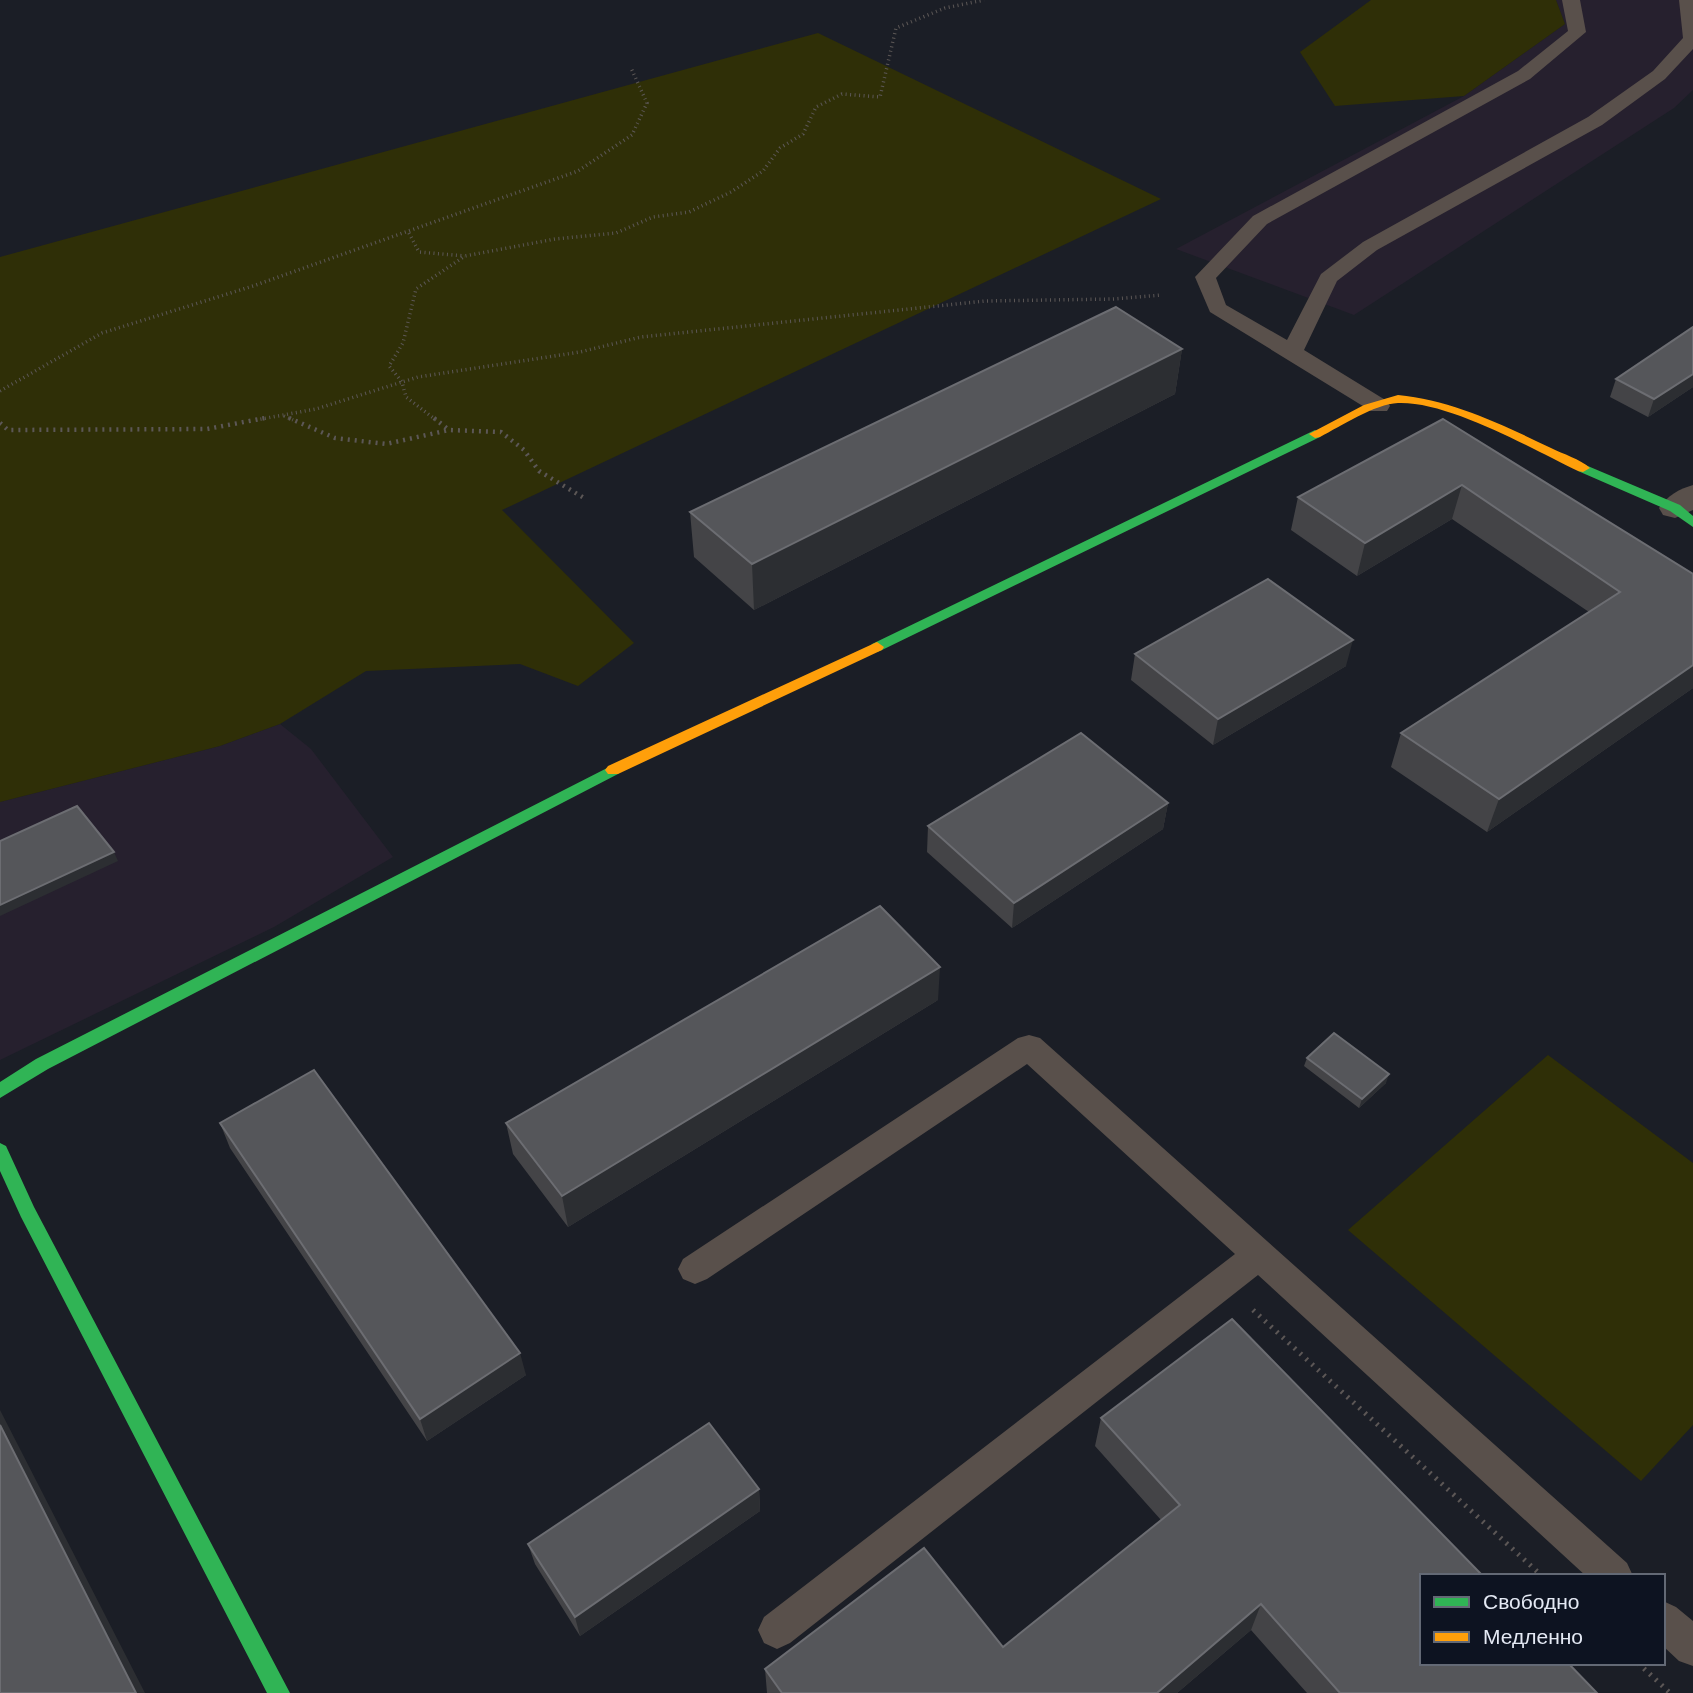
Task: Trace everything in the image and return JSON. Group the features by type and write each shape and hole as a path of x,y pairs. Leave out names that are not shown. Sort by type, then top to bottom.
{"street":[{"path":"0,1091 41,1064 610,771 960,609 1352,416 1397,399 1437,404 1687,509"},
{"path":"0,1151 27,1211 279,1693"}],"lane":[{"path":"1379,406 1217,308 1205,277 1260,220 1524,75 1577,32 1572,0"},
{"path":"1292,352 1328,278 1370,246 1595,121 1659,75 1692,40 1688,0"},
{"path":"695,1269 1029,1047 1612,1574"},
{"path":"777,1630 1259,1255"},
{"path":"1665,1622 1693,1647"}],"path":[{"path":"409,233 419,252 465,256 555,239 616,233 653,217 689,212 731,192 763,170 780,148 803,134 816,107 842,94 880,97 897,28 945,8 984,0"},
{"path":"0,391 102,333 253,286 578,172 632,135 647,103 631,68"},
{"path":"449,430 407,397 402,382 389,366 403,343 416,289 465,256"},
{"path":"0,423 8,430 207,429 316,409 418,377 580,352 641,337 985,301 1113,299 1162,295"},
{"path":"283,416 335,438 386,444 449,430 501,432 524,450 539,471 584,498"},
{"path":"1224,1283 1540,1574"},
{"path":"1640,1665 1670,1693"}],"shaded area":[{"path":"1371,0 1556,0 1565,24 1464,96 1335,106 1300,52"},
{"path":"1556,0 1693,0 1693,90 1674,108 1354,315 1176,249 1464,96 1565,24"},
{"path":"818,33 1161,199 502,510 634,643 578,686 520,664 366,671 280,724 220,746 0,802 0,257"},
{"path":"280,724 311,749 393,857 274,927 0,1060 0,802 220,746"},
{"path":"1548,1055 1693,1163 1693,1425 1641,1481 1348,1230"}],"building":[{"path":"1116,307 1182,349 752,564 690,512"},
{"path":"1693,327 1693,374 1654,399 1616,379"},
{"path":"1443,419 1693,574 1693,665 1499,799 1401,733 1620,592 1462,485 1365,543 1298,497"},
{"path":"1268,579 1353,640 1218,719 1135,654"},
{"path":"1081,733 1168,803 1014,903 928,826"},
{"path":"77,806 114,852 0,905 0,841"},
{"path":"880,906 940,967 562,1196 506,1123"},
{"path":"1334,1033 1389,1074 1362,1099 1307,1058"},
{"path":"314,1070 520,1353 420,1419 220,1123"},
{"path":"1232,1319 1481,1574 1420,1574 1420,1665 1570,1665 1597,1693 1340,1693 1261,1604 1157,1693 782,1693 765,1669 924,1548 1003,1647 1180,1505 1101,1418"},
{"path":"709,1423 759,1489 575,1617 528,1544"},
{"path":"0,1425 136,1693 0,1693"}],"traffic: fast":[{"path":"877,647 1315,434"},
{"path":"1583,468 1675,508 1693,523"},
{"path":"0,1091 42,1064 613,770"},
{"path":"0,1151 27,1211 279,1693"}],"traffic: slow":[{"path":"1315,434 1390,400 1417,401 1440,406 1491,425 1583,468"},
{"path":"613,770 877,647"}]}
